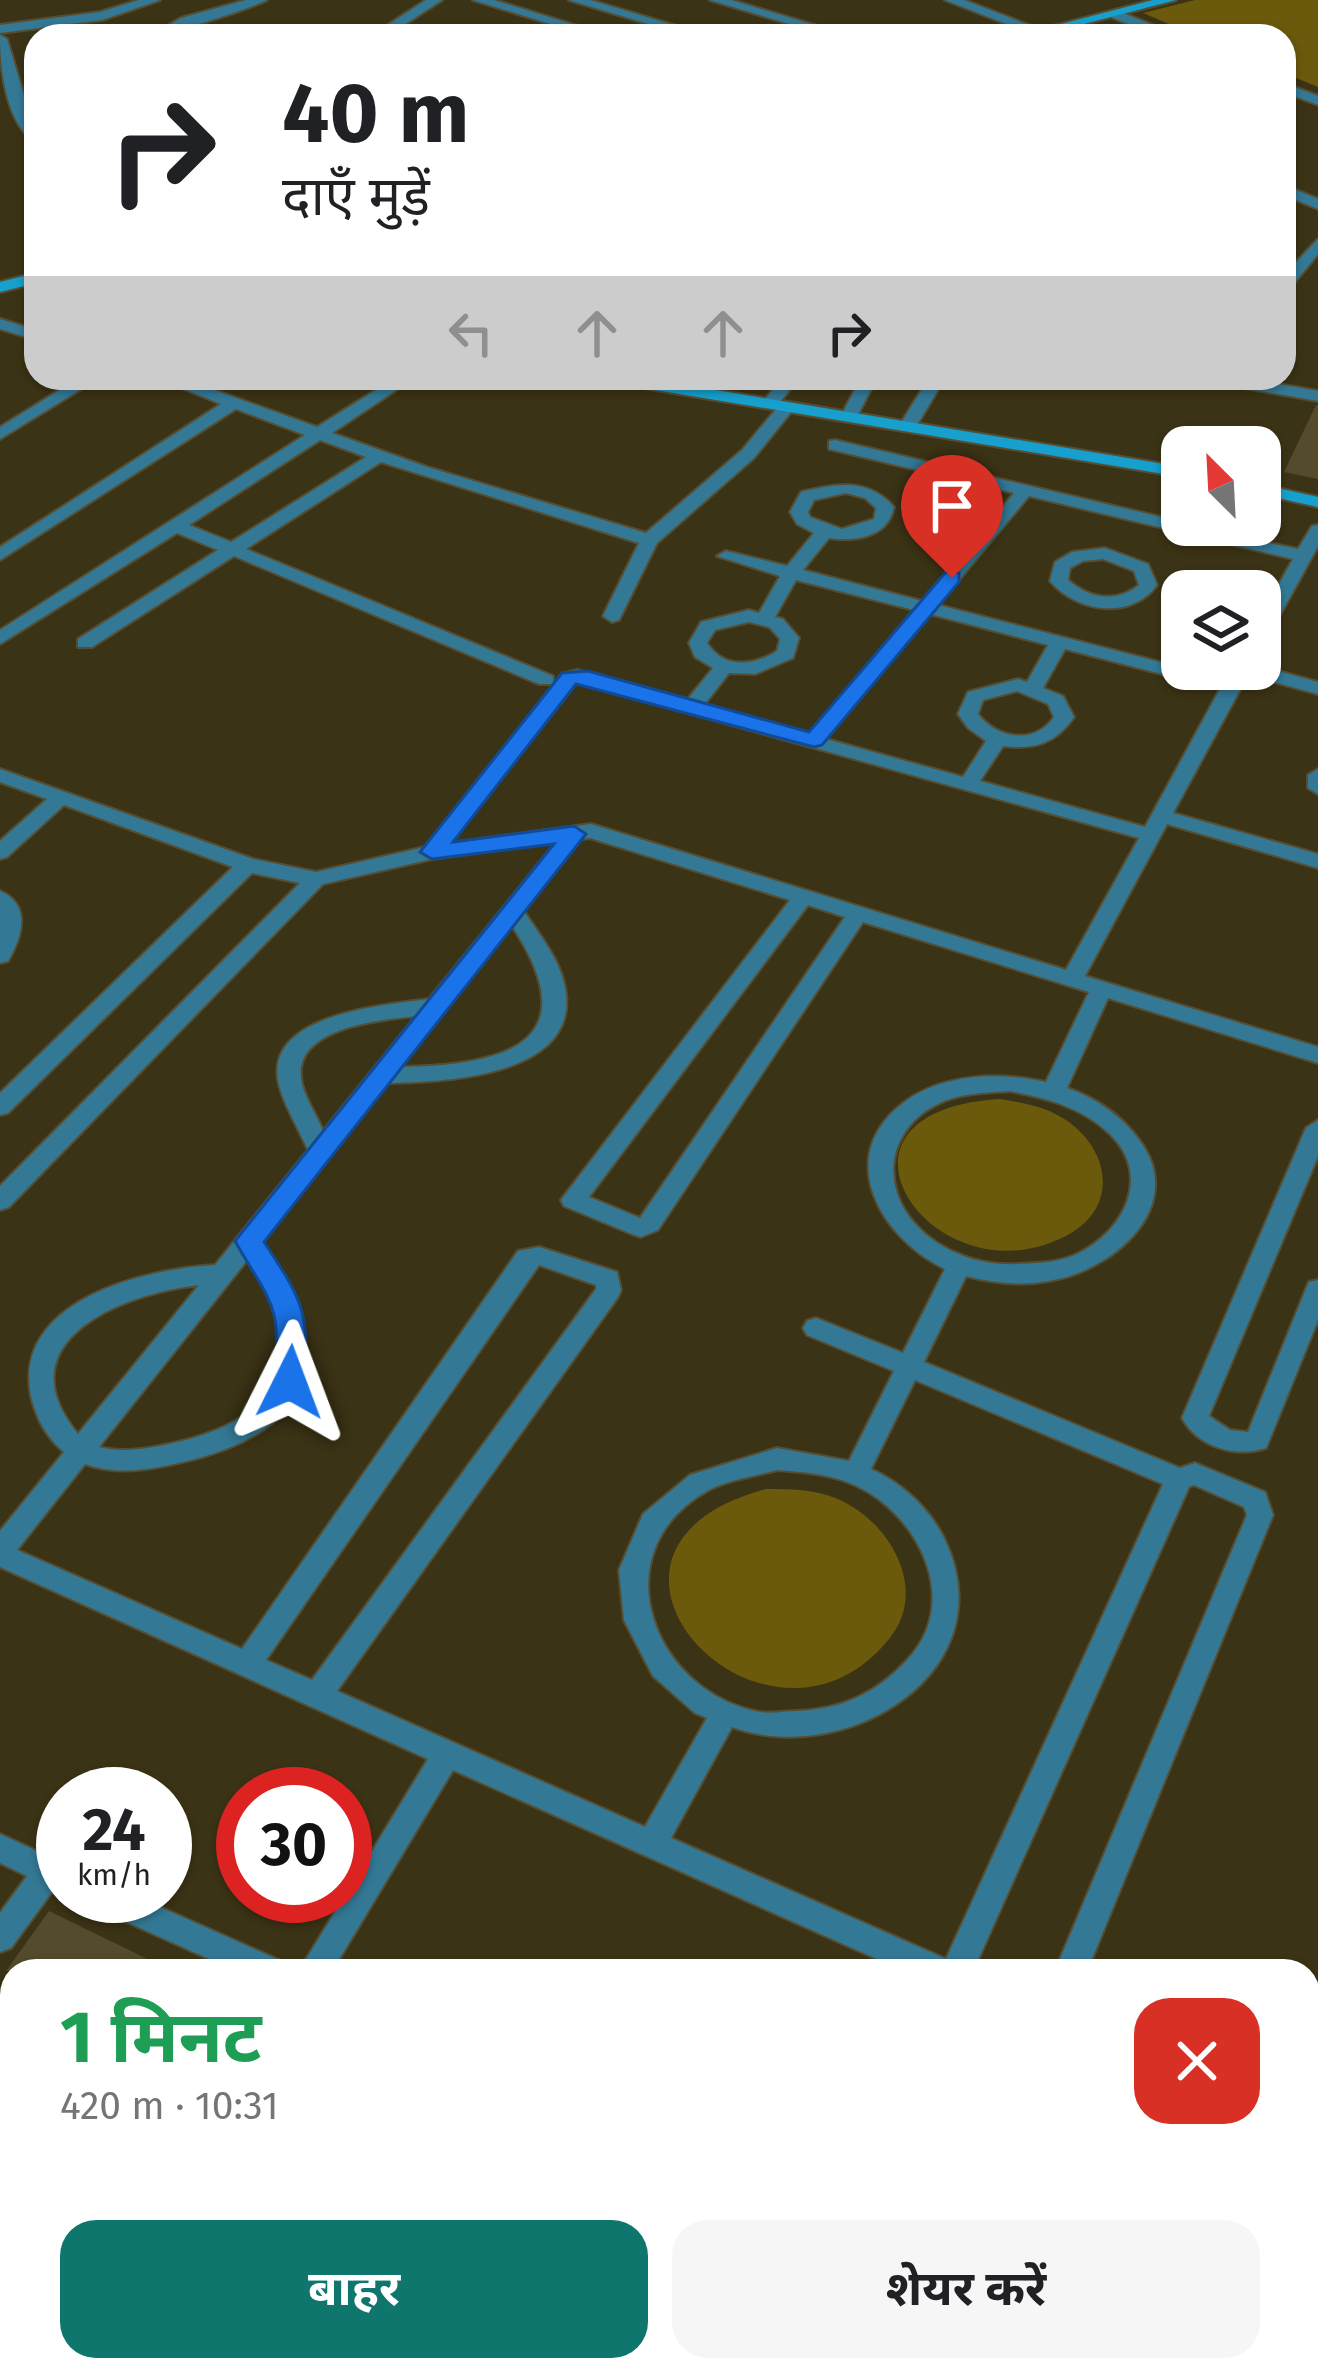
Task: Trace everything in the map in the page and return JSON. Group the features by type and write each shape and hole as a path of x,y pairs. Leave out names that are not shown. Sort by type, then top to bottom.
{"street":[{"path":"39,24 102,16 153,0"},
{"path":"180,24 260,0"},
{"path":"397,24 435,0"},
{"path":"480,0 562,24"},
{"path":"576,0 661,24"},
{"path":"716,0 801,24"},
{"path":"952,0 1018,24"},
{"path":"1098,0 1144,24"},
{"path":"1073,24 1168,0"},
{"path":"0,39 24,123"},
{"path":"20,107 24,105"},
{"path":"1296,271 1318,244"},
{"path":"1310,395 1318,372"},
{"path":"0,434 72,390"},
{"path":"198,390 379,456 649,540"},
{"path":"0,638 388,390"},
{"path":"690,390 1161,468"},
{"path":"612,616 649,540 748,454 785,390"},
{"path":"849,416 863,390"},
{"path":"908,426 930,390"},
{"path":"0,555 234,403"},
{"path":"835,445 1304,556"},
{"path":"860,490 892,455"},
{"path":"85,643 379,456"},
{"path":"814,740 1028,488"},
{"path":"860,490 885,507 882,521 851,534 824,532 803,520 800,504 818,491 860,490"},
{"path":"1281,494 1318,502"},
{"path":"176,526 546,680"},
{"path":"765,619 790,573 824,532"},
{"path":"1281,597 1317,535"},
{"path":"726,556 1060,641 1161,660"},
{"path":"734,616 765,619 790,638 786,654 752,669 724,666 702,652 700,634 707,626 734,616"},
{"path":"1033,688 1060,641"},
{"path":"692,707 724,666"},
{"path":"432,852 569,677 588,678 969,783 1318,862"},
{"path":"1281,682 1318,688"},
{"path":"1001,685 1033,688 1063,708 1061,726 1042,739 998,738 974,724 969,704 975,695 1001,685"},
{"path":"1073,978 1232,690"},
{"path":"969,783 998,738"},
{"path":"0,775 248,865 316,879 432,852 591,831 1318,1055"},
{"path":"1318,776 1318,788"},
{"path":"0,852 61,797"},
{"path":"574,834 0,1553 912,1959"},
{"path":"0,1107 248,865"},
{"path":"0,1202 316,879"},
{"path":"804,896 573,1200 641,1228 649,1224 858,914"},
{"path":"0,898 13,922 10,942 0,956"},
{"path":"383,1075 448,1075 505,1063 530,1049 549,1030 558,1008 553,978 529,931 512,910"},
{"path":"1054,1091 1102,987"},
{"path":"321,1152 289,1079 288,1067 300,1044 340,1023 437,1006"},
{"path":"1010,1083 1054,1091 1107,1119 1132,1150 1144,1184 1141,1208 1112,1249 1058,1272 1008,1275 959,1265 919,1244 891,1215 878,1182 880,1149 898,1120 927,1099 966,1086 1010,1083"},
{"path":"1318,1127 1195,1418 1200,1427 1244,1444 1257,1441 1318,1289"},
{"path":"222,1274 196,1275 118,1295 62,1328 42,1358 40,1387 79,1451 105,1460 137,1460 218,1446 277,1401 290,1382 294,1323 284,1294 249,1241"},
{"path":"248,1663 527,1258 538,1256 608,1279 609,1290 320,1694"},
{"path":"856,1473 959,1265"},
{"path":"816,1328 1179,1479 1195,1474 1256,1500 1259,1515 1076,1959"},
{"path":"817,1462 856,1473 896,1496 926,1528 944,1566 948,1607 937,1646 910,1682 872,1708 825,1724 774,1725 725,1713 688,1692 658,1665 639,1632 632,1579 647,1529 670,1501 701,1479 737,1465 817,1462"},
{"path":"962,1959 1179,1479"},
{"path":"653,1841 725,1713"},
{"path":"322,1959 449,1751"},
{"path":"0,1848 36,1865"},
{"path":"0,1938 36,1898"},
{"path":"162,1923 243,1959"}],"shaded area":[{"path":"1195,0 1318,0 1318,87 1296,78 1296,24 1169,24 1143,13"},
{"path":"1000,1099 1044,1109 1069,1122 1094,1150 1103,1182 1093,1213 1081,1226 1064,1237 1015,1251 970,1245 933,1226 908,1197 898,1165 907,1135 940,1111"},
{"path":"766,1489 811,1491 838,1499 873,1523 898,1558 906,1599 901,1620 889,1639 839,1678 786,1688 736,1674 696,1644 673,1603 672,1559 701,1519"}],"building":[{"path":"1316,405 1318,479 1284,472"},
{"path":"40,1923 74,1923 147,1959 15,1959"}],"route":[{"path":"290,1382 294,1323 284,1294 249,1241 574,834 432,852 569,677 588,678 814,740 952,578"}]}
